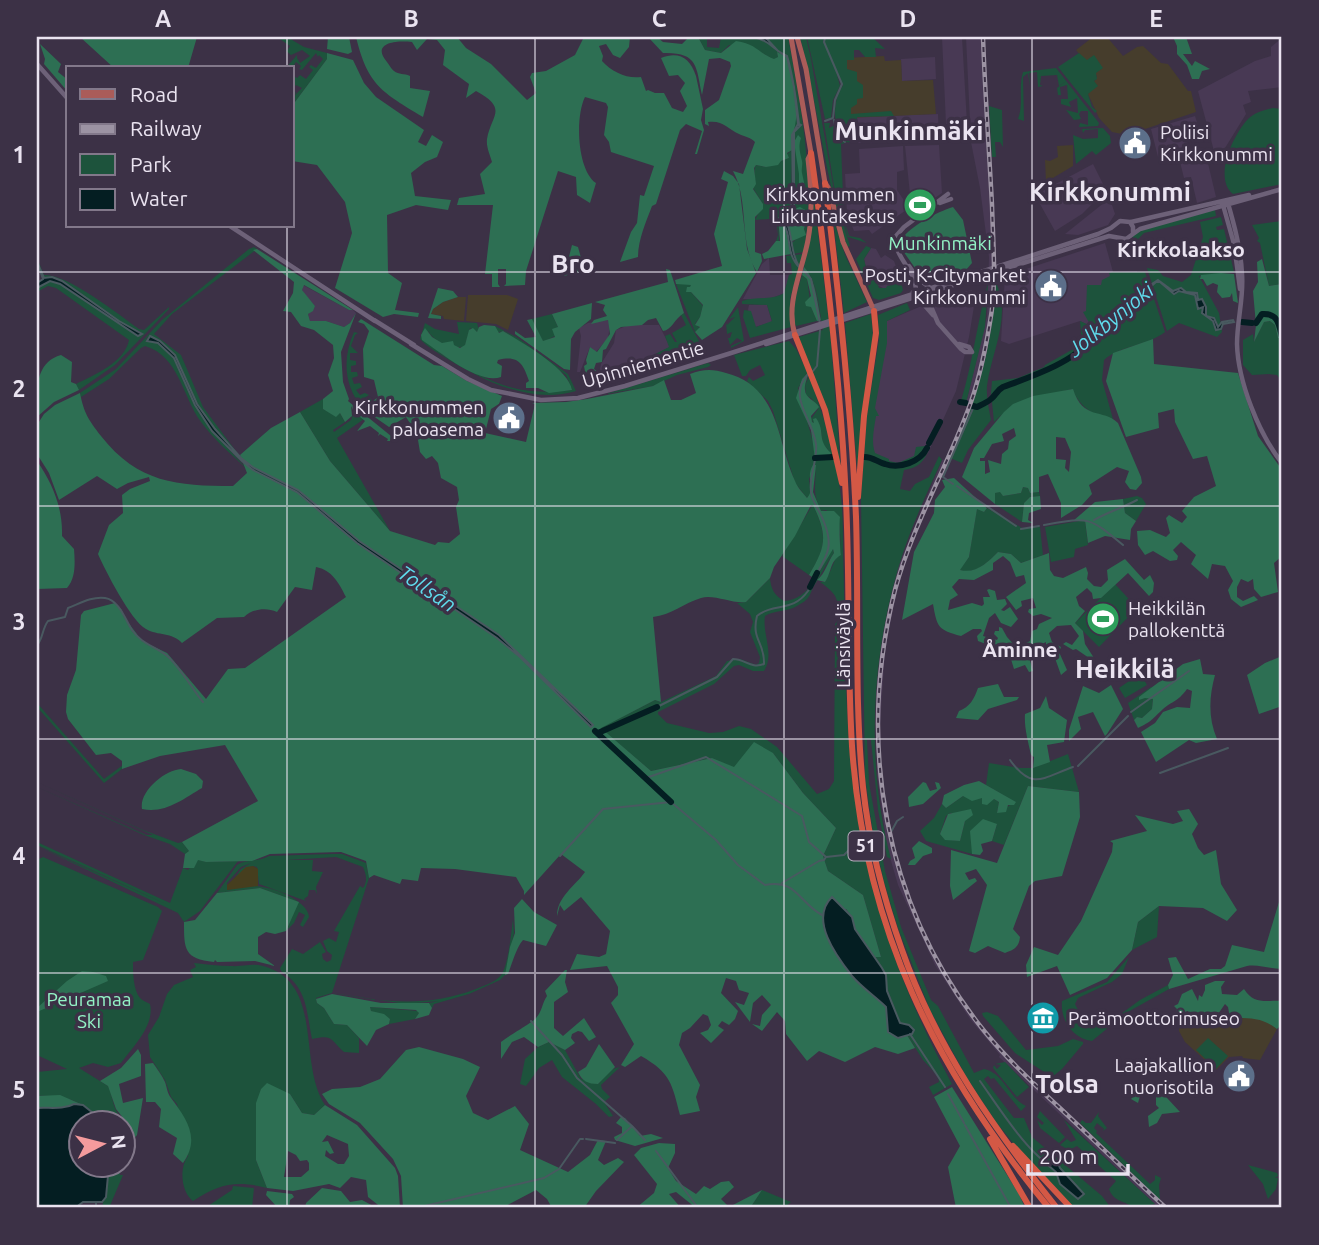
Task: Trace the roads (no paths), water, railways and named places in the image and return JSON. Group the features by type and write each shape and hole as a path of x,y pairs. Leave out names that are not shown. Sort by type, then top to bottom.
{"highway":[{"name":"Länsiväylä","path":"811,153 832,321 846,504 852,747 868,853 888,933 943,1059 976,1113 1049,1208"},
{"name":"Länsiväylä","path":"825,183 843,343 856,517 860,746 874,851 896,933 916,986 950,1056 990,1120 1057,1208"},
{"path":"856,517 864,416 876,333 873,309"},
{"path":"794,334 832,433 846,504"},
{"path":"976,1113 1030,1208"},
{"path":"990,1120 1072,1208"}],"main road":[{"name":"Länsiväylä","path":"791,37 811,153"},
{"name":"Länsiväylä","path":"797,37 813,105 825,183"},
{"path":"37,64 66,97"},
{"path":"794,334 791,310 803,264 811,211 808,159 811,153"},
{"path":"825,183 843,242 873,309"},
{"path":"1011,265 1098,234 1124,220 1137,223 1282,189"},
{"path":"949,197 897,234 895,246 916,282 913,295 958,344"},
{"path":"1011,265 1109,236 1126,239 1140,229 1225,203"},
{"path":"1225,203 1240,250 1243,276 1237,342 1240,366 1263,435 1282,463"},
{"path":"1130,222 1133,233"},
{"path":"1115,224 1114,230 1118,237"},
{"name":"Upinniementie","path":"233,228 468,379 491,390 517,397 554,400 607,391 1011,265"},
{"path":"900,254 918,279 933,289 929,302 934,316"}],"water":[{"path":"752,37 766,38 777,50 763,40"},
{"path":"795,92 801,125 794,132 794,209 786,220 800,268 792,257 782,219 791,208 792,135 798,124"},
{"path":"37,262 44,278 52,277 62,281 142,334 138,336 60,284 50,281 37,288 37,283 43,279"},
{"path":"1158,280 1173,291 1181,288 1186,292 1197,293 1198,300 1202,299 1206,307 1206,316 1202,313 1203,307 1198,309 1195,295 1179,291 1174,294 1160,282 1156,282 1147,290 1142,301 1110,319 1085,346 1099,323 1141,300 1146,288"},
{"path":"1206,316 1214,318 1218,327 1222,322 1234,322 1223,324 1221,329 1216,330 1213,321"},
{"name":"Tollsån","path":"150,336 175,355 197,404 241,458 254,468 298,490 359,541 499,635 593,725 591,727 497,638 357,543 297,492 253,470 242,461 212,431 195,405 174,358 158,343 147,341"},
{"path":"832,897 852,917 855,929 882,968 886,975 887,991 900,1023 909,1025 914,1030 912,1034 898,1038 888,1032 886,1007 856,980 833,948 827,937 823,916"},
{"path":"83,1105 87,1108 66,1108 66,1178 108,1178 106,1197 102,1202 83,1202 75,1208 37,1208 37,1108"},
{"path":"1057,1161 1060,1168 1084,1194 1078,1199 1060,1184 1056,1172 1049,1166"}],"waterway":[{"path":"825,121 833,118 835,100 842,84 824,42 825,38 830,37"},
{"path":"834,120 837,136 845,142"},
{"path":"801,268 811,279 820,324"},
{"name":"Jolkbynjoki","path":"1256,323 1262,314 1275,317 1282,337"},
{"name":"Jolkbynjoki","path":"1242,322 1252,323"},
{"path":"813,371 817,366 820,330"},
{"name":"Jolkbynjoki","path":"973,406 977,407 988,401 1003,387 1063,362 1090,339"},
{"path":"657,707 717,677 733,659 755,665 764,664 756,631 757,616 802,598 826,557 829,545 827,531 811,491 816,444 800,399 802,383 808,374"},
{"path":"960,402 966,403"},
{"path":"953,484 943,477 974,406"},
{"path":"929,443 940,422"},
{"path":"863,457 891,465 903,465 915,461 927,448"},
{"path":"815,458 833,457"},
{"path":"957,486 1016,526"},
{"path":"1094,520 1137,500"},
{"path":"1044,525 1087,521 1123,545"},
{"path":"1021,529 1039,526"},
{"path":"810,587 817,573"},
{"path":"37,645 48,621 65,617 68,608 95,598 110,599 118,606 136,635 171,659 203,702"},
{"path":"1131,712 1189,671"},
{"path":"598,733 657,707"},
{"path":"1078,766 1128,716"},
{"path":"595,731 671,802"},
{"path":"1160,773 1228,748"},
{"path":"646,778 706,757 802,816 809,842 826,857"},
{"path":"1010,760 1031,779 1045,778 1073,767"},
{"path":"560,856 603,809 671,802 716,840 738,865 765,885 776,884 791,888 822,915"},
{"path":"891,832 897,821 903,817"},
{"path":"782,883 826,857 844,855 853,846"},
{"path":"531,1021 562,1055 577,1078 632,1126"},
{"path":"910,1034 945,1087"},
{"path":"980,1081 1021,1138 1049,1165"},
{"path":"948,1094 964,1123"},
{"path":"965,1125 1011,1208"},
{"path":"617,1140 632,1126 645,1140"},
{"path":"416,1208 544,1178 559,1169 580,1139 583,1139"},
{"path":"586,1139 615,1143"},
{"path":"656,1151 698,1208"},
{"path":"96,1202 96,1208"}],"railway":[{"path":"983,37 994,249 992,308 984,356 972,399 910,544 895,590 884,648 878,707 880,765 888,822 902,878 923,932 951,983 985,1032 1032,1082 1166,1208"}],"place":[{"name":"Poliisi Kirkkonummi","path":"1135,143"},
{"name":"Kirkkonummen Liikuntakeskus","path":"920,205"},
{"name":"Posti, K-Citymarket Kirkkonummi","path":"1051,286"},
{"name":"Kirkkonummen paloasema","path":"509,418"},
{"name":"Heikkilän pallokenttä","path":"1103,619"},
{"name":"Perämoottorimuseo","path":"1043,1018"},
{"name":"Laajakallion nuorisotila","path":"1239,1076"}],"district":[{"name":"Munkinmäki","path":"909,131"},
{"name":"Kirkkonummi","path":"1110,192"},
{"name":"Kirkkolaakso","path":"1181,250"},
{"name":"Bro","path":"573,264"},
{"name":"Åminne","path":"1020,650"},
{"name":"Heikkilä","path":"1125,669"},
{"name":"Tolsa","path":"1067,1084"}],"park label":[{"name":"Peuramaa Ski","path":"89,1010"}]}
